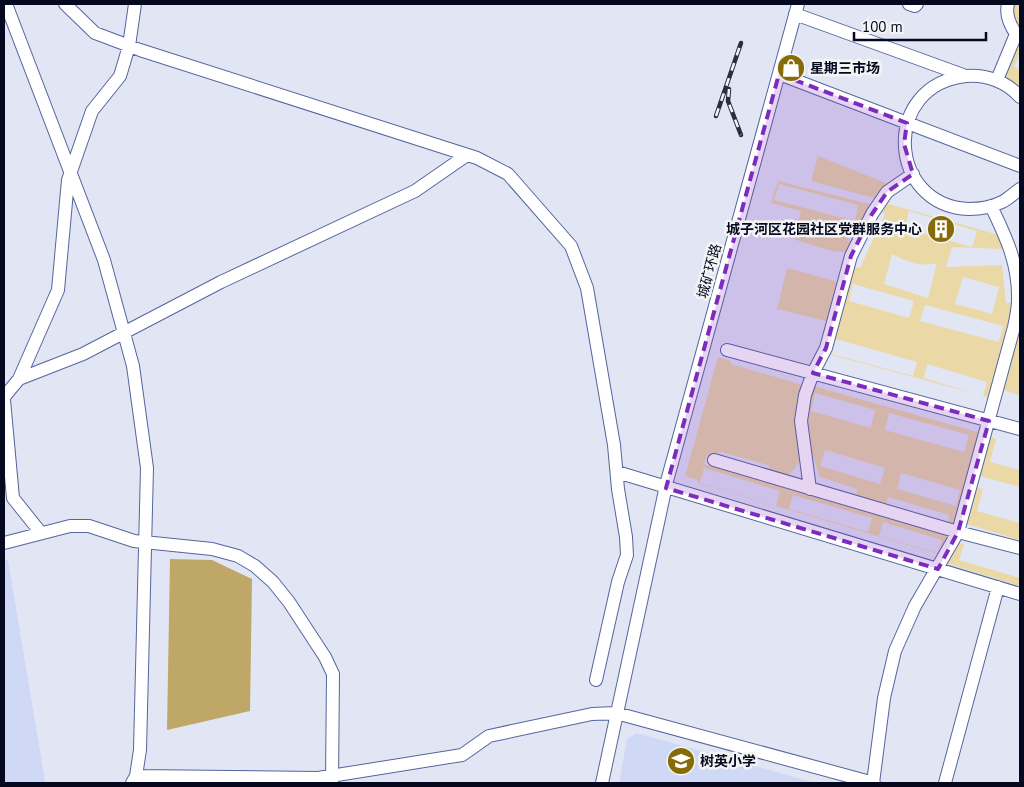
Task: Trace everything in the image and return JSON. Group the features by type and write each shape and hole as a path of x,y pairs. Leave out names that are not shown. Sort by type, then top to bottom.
{"street":[{"path":"6,4 104,260 134,366 147,468 140,750 134,780 318,778 332,781 462,755 489,736 592,714 616,717 873,783 884,698 895,651 915,606 958,532 1014,327 1018,300 1012,250 991,206"},
{"path":"65,4 95,33 129,46 477,158 508,174 571,246 588,288 614,445 616,472 626,537 627,555 618,582 596,680"},
{"path":"40,533 13,498 4,399 19,379 58,290 68,180 92,111 120,76 129,46 135,4"},
{"path":"909,4 915,6 917,4"},
{"path":"997,80 1018,34 1011,26 1007,10 1008,4"},
{"path":"796,9 966,76"},
{"name":"城矿环路","path":"602,783 666,488 796,9"},
{"path":"779,74 1020,166"},
{"path":"1020,97 1015,91 997,80 975,75 953,78 933,87 917,102 907,123 904,144 908,166 920,185 937,200 958,208 980,209 1002,202 1020,189"},
{"path":"19,379 83,354 221,282 416,191 467,155"},
{"path":"810,489 802,421 805,395 813,373 826,348 851,256 872,214 887,192 913,174"},
{"path":"727,350 1020,429"},
{"path":"714,460 958,532 1020,548"},
{"path":"787,482 801,470 806,460"},
{"path":"616,472 1020,594"},
{"path":"4,544 70,526 89,526 134,541 199,546 238,556 255,566 273,582 289,602 325,657 333,674 332,781"},
{"path":"945,783 998,587"},
{"path":"616,717 847,783"}],"highlighted area":[{"path":"779,74 907,123 904,144 913,174 887,192 872,214 851,256 826,348 813,373 989,421 958,532 938,569 666,488"}],"shaded area":[{"path":"1011,4 1020,4 1020,30 1013,21"},
{"path":"1016,42 1020,44 1020,52 1014,67 1020,70 1020,88 1003,75"},
{"path":"818,156 886,183 884,192 874,198 811,181"},
{"path":"778,181 869,204 870,206 861,227 852,228 847,237 852,245 849,250 838,252 796,240 794,236 801,211 771,203","holes":["779,184 858,205 855,221 774,200"]},
{"path":"885,203 999,235 1004,249 952,247 946,267 1002,265 1006,303 1013,303 1012,316 991,398 983,396 987,382 927,364 924,378 978,395 828,354 854,267 860,268 885,214 881,211","holes":["909,211 977,231 972,247 905,228","892,254 914,263 937,263 928,298 884,284","963,277 999,287 992,314 955,304","853,284 914,301 909,318 849,301","925,305 1003,326 999,342 920,321","836,339 917,362 913,376 832,354"]},
{"path":"787,268 839,282 829,318 826,321 777,309"},
{"path":"1020,316 1020,395 1003,390"},
{"path":"718,357 731,361 731,364 803,385 800,460 786,477 773,474 768,465 721,452 714,457 707,455 704,464 947,536 949,539 942,555 698,483 698,480 685,476","holes":["704,468 780,491 776,506 700,483","793,495 872,518 868,532 789,509","883,522 942,540 938,553 879,536"]},
{"path":"813,386 981,433 955,524 948,522 949,515 888,497 886,505 856,496 857,489 820,477 808,440 806,423","holes":["815,393 875,410 871,428 811,411","889,413 969,435 964,452 885,430","825,450 885,468 880,484 820,466","901,473 960,490 956,506 897,489"]},
{"path":"990,437 996,439 990,462 1020,470 1020,487 980,476"},
{"path":"977,487 983,489 977,511 1020,523 1020,540 967,524"},
{"path":"958,543 964,544 959,560 1020,578 1020,586 946,563"},
{"path":"170,559 212,560 252,579 250,711 167,730"},
{"path":"8,560 45,783 4,783 4,561"},
{"name":"树英小学","path":"637,733 816,783 619,783 627,739"}],"railway":[{"path":"716,116 741,43"},
{"path":"729,89 728,101 741,135"}],"place":[{"name":"星期三市场","path":"791,68"},
{"name":"城子河区花园社区党群服务中心","path":"941,229"},
{"name":"树英小学","path":"681,761"}]}
